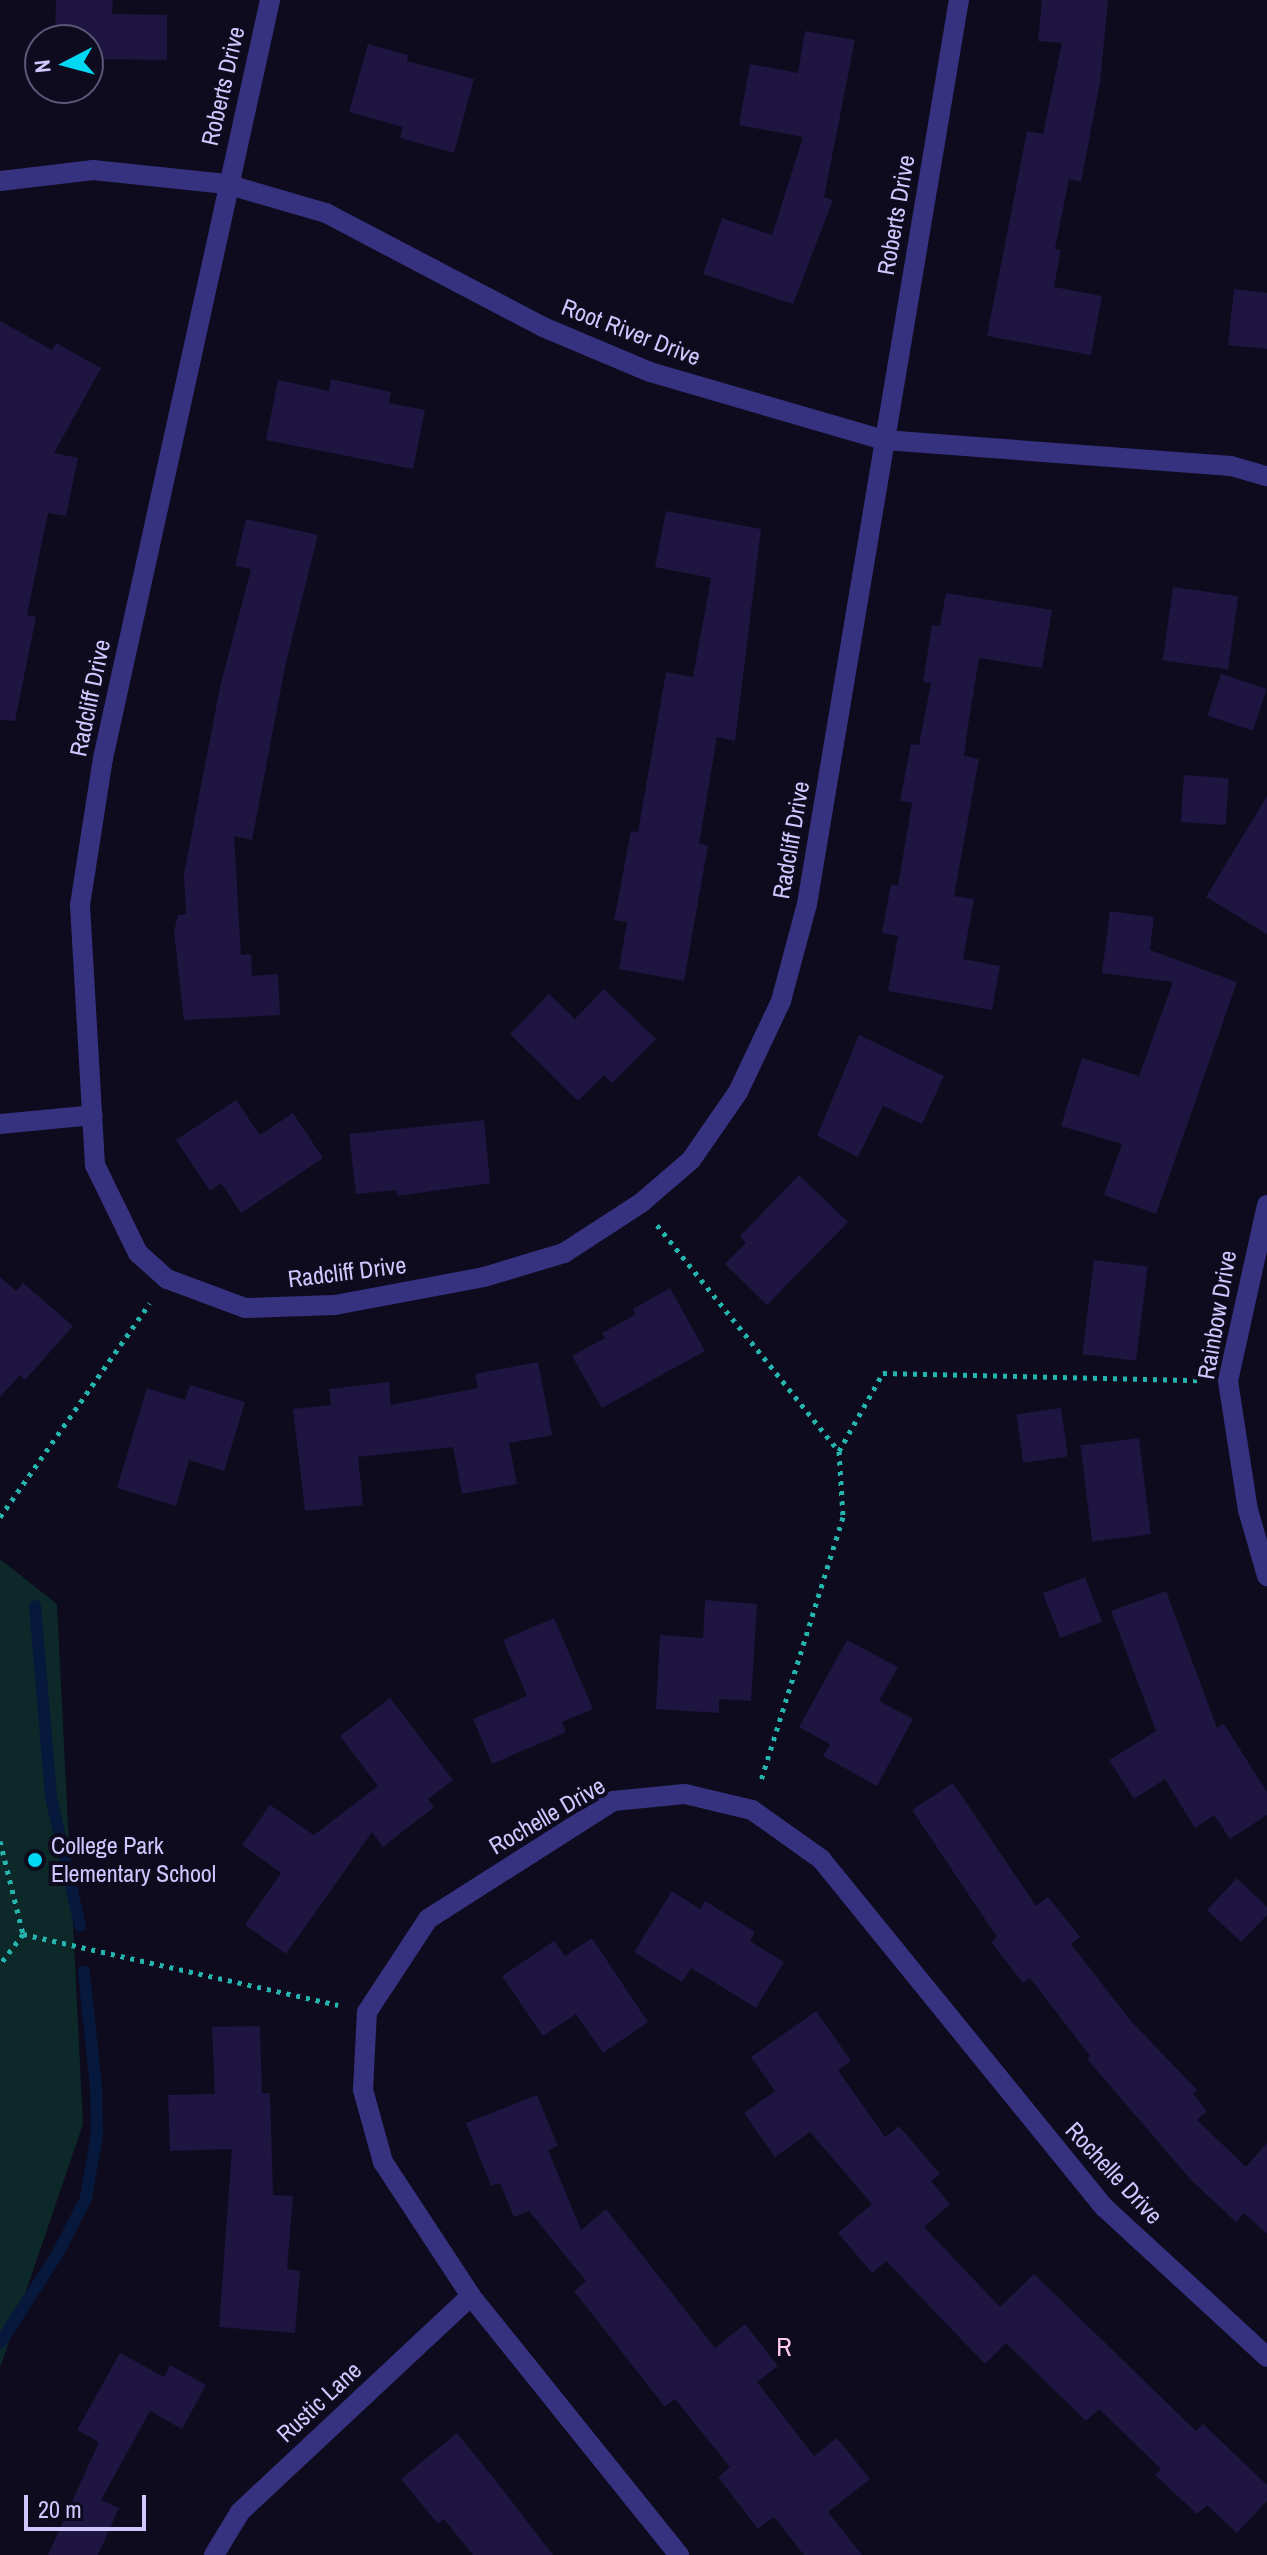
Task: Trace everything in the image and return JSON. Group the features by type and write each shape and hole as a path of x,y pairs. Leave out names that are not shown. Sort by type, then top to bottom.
{"street":[{"name":"Roberts Drive","path":"226,184 270,0"},
{"name":"Roberts Drive","path":"884,440 959,0"},
{"name":"Root River Drive","path":"0,181 93,170 226,184 326,213 543,327 650,372 884,440 1231,466 1267,476"},
{"name":"Radcliff Drive","path":"226,184 103,758 80,905 95,1165 114,1212 138,1253 167,1279 245,1308 335,1305 484,1277 564,1253 641,1203 691,1160 738,1092 781,1001 807,904 884,440"},
{"path":"0,1124 93,1115"},
{"name":"Rainbow Drive","path":"1267,1205 1228,1381 1248,1510 1267,1576"},
{"name":"Rochelle Drive","path":"367,2012 428,1919 613,1801 685,1794 752,1810 821,1859 1105,2208 1267,2357"},
{"path":"367,2012 363,2090 383,2162 471,2296 679,2555"},
{"name":"Rustic Lane","path":"214,2555 240,2512 471,2296"}],"path":[{"path":"641,1203 839,1451"},
{"path":"0,1517 167,1279"},
{"path":"752,1810 843,1517 839,1451 883,1373 1228,1381"},
{"path":"0,1841 23,1934"},
{"path":"23,1934 367,2012"},
{"path":"0,1964 23,1934"}],"green space":[{"name":"College Park Elementary School","path":"0,1559 57,1604 83,2124 0,2368"}],"building":[{"path":"56,0 113,0 112,14 167,15 167,60 104,59 104,24 55,24"},
{"path":"1042,0 1108,0 1100,83 1081,182 1069,179 1055,249 1061,250 1054,287 1102,296 1091,355 987,336 1027,131 1043,134 1062,43 1038,41"},
{"path":"805,31 855,40 824,197 833,200 793,304 703,274 722,218 772,235 803,137 739,125 750,64 798,73"},
{"path":"368,44 408,55 407,61 474,79 454,153 400,138 403,127 349,112"},
{"path":"1234,289 1267,293 1267,349 1228,345"},
{"path":"0,321 52,350 56,343 101,368 54,453 78,458 66,516 48,513 27,615 36,617 15,721 0,720"},
{"path":"331,379 391,392 389,403 425,410 413,469 266,440 278,380 329,391"},
{"path":"666,511 761,529 735,741 717,737 699,844 708,845 684,981 619,969 627,922 614,920 631,831 638,832 666,672 693,677 711,578 655,567"},
{"path":"246,519 318,535 285,667 252,840 234,836 241,955 251,954 252,976 278,974 280,1015 184,1020 174,932 178,915 186,914 184,874 220,687 251,569 235,566"},
{"path":"1173,587 1238,596 1228,669 1163,660"},
{"path":"946,593 1052,610 1042,668 979,658 969,720 964,756 979,759 954,896 974,899 963,959 1000,966 992,1010 888,991 898,936 882,933 891,884 898,886 912,803 900,801 911,744 919,745 931,683 923,682 932,625 940,626"},
{"path":"1221,674 1267,689 1253,731 1207,716"},
{"path":"1184,775 1229,778 1226,825 1181,822"},
{"path":"1267,796 1267,934 1206,897"},
{"path":"1110,911 1154,917 1150,950 1237,982 1156,1214 1104,1195 1122,1144 1061,1126 1082,1058 1139,1076 1173,982 1102,973"},
{"path":"604,989 656,1039 612,1083 604,1075 578,1101 510,1034 549,994 575,1019"},
{"path":"859,1035 944,1076 922,1124 883,1106 858,1157 817,1136"},
{"path":"236,1100 260,1135 293,1113 323,1158 241,1213 221,1183 210,1191 176,1140"},
{"path":"484,1120 490,1183 397,1196 396,1190 356,1194 349,1134"},
{"path":"799,1175 848,1222 767,1305 725,1264 746,1243 740,1236"},
{"path":"1094,1260 1148,1267 1136,1361 1082,1354"},
{"path":"0,1277 16,1291 23,1283 73,1326 25,1380 20,1375 0,1397"},
{"path":"670,1288 705,1351 602,1408 572,1356 605,1338 602,1333 635,1315 633,1309"},
{"path":"538,1362 552,1435 509,1443 517,1484 462,1494 453,1447 358,1457 363,1505 305,1511 293,1409 331,1405 329,1389 389,1382 391,1405 478,1388 475,1374"},
{"path":"190,1385 245,1402 224,1471 189,1460 176,1506 117,1488 147,1388 185,1400"},
{"path":"1061,1408 1068,1457 1023,1463 1016,1414"},
{"path":"1139,1438 1151,1534 1092,1541 1080,1445"},
{"path":"1085,1577 1102,1622 1060,1638 1043,1593"},
{"path":"1166,1591 1217,1728 1224,1724 1267,1792 1267,1815 1230,1839 1214,1815 1195,1828 1165,1779 1134,1799 1109,1760 1156,1731 1111,1611"},
{"path":"705,1600 757,1604 751,1701 719,1699 719,1713 656,1709 660,1635 703,1638"},
{"path":"554,1618 593,1709 562,1722 566,1732 492,1764 473,1719 527,1696 503,1640"},
{"path":"847,1640 898,1667 879,1701 913,1719 877,1786 823,1756 830,1744 799,1727"},
{"path":"390,1698 453,1780 428,1799 434,1807 383,1847 372,1832 286,1954 245,1925 281,1873 242,1845 270,1805 314,1835 378,1786 340,1736"},
{"path":"953,1783 1036,1906 1048,1897 1080,1937 1071,1944 1131,2021 1197,2090 1193,2094 1207,2111 1197,2120 1246,2167 1267,2143 1267,2234 1244,2213 1236,2222 1191,2180 1087,2059 1090,2056 1030,1978 1023,1983 991,1942 997,1937 912,1810"},
{"path":"1237,1878 1267,1907 1267,1915 1241,1942 1207,1910"},
{"path":"672,1891 700,1909 705,1901 755,1932 750,1941 784,1962 756,2008 691,1968 682,1982 634,1952"},
{"path":"592,1938 648,2022 603,2053 576,2014 543,2036 502,1976 554,1941 565,1956"},
{"path":"816,2011 851,2061 838,2070 885,2137 899,2126 940,2174 931,2181 950,2204 924,2227 1000,2307 1034,2274 1196,2431 1203,2424 1267,2485 1267,2501 1237,2533 1207,2505 1197,2514 1155,2475 1161,2469 1099,2409 1086,2421 1006,2343 985,2364 886,2261 872,2273 838,2233 872,2204 810,2132 775,2157 744,2113 775,2091 751,2057"},
{"path":"260,2026 262,2093 270,2093 273,2195 293,2196 287,2269 300,2271 295,2333 219,2327 232,2149 170,2151 168,2095 215,2094 212,2027"},
{"path":"537,2095 558,2146 548,2150 581,2230 606,2209 715,2348 745,2324 778,2366 757,2382 814,2456 837,2438 870,2479 828,2512 862,2555 804,2555 774,2517 758,2529 718,2477 730,2467 675,2399 665,2407 574,2291 586,2281 529,2211 514,2217 500,2183 491,2186 466,2123"},
{"path":"120,2353 164,2377 170,2365 206,2385 182,2429 150,2411 101,2500 119,2508 98,2555 48,2555 99,2442 77,2430"},
{"path":"457,2433 553,2555 473,2555 444,2519 438,2524 401,2479"}],"waterway":[{"path":"35,1606 51,1797 80,1926"},
{"path":"0,2343 57,2255 86,2198 97,2134 96,2087 84,1972"}],"place":[{"name":"College Park Elementary School","path":"35,1860"}],"district":[{"name":"R","path":"785,2347"}]}
